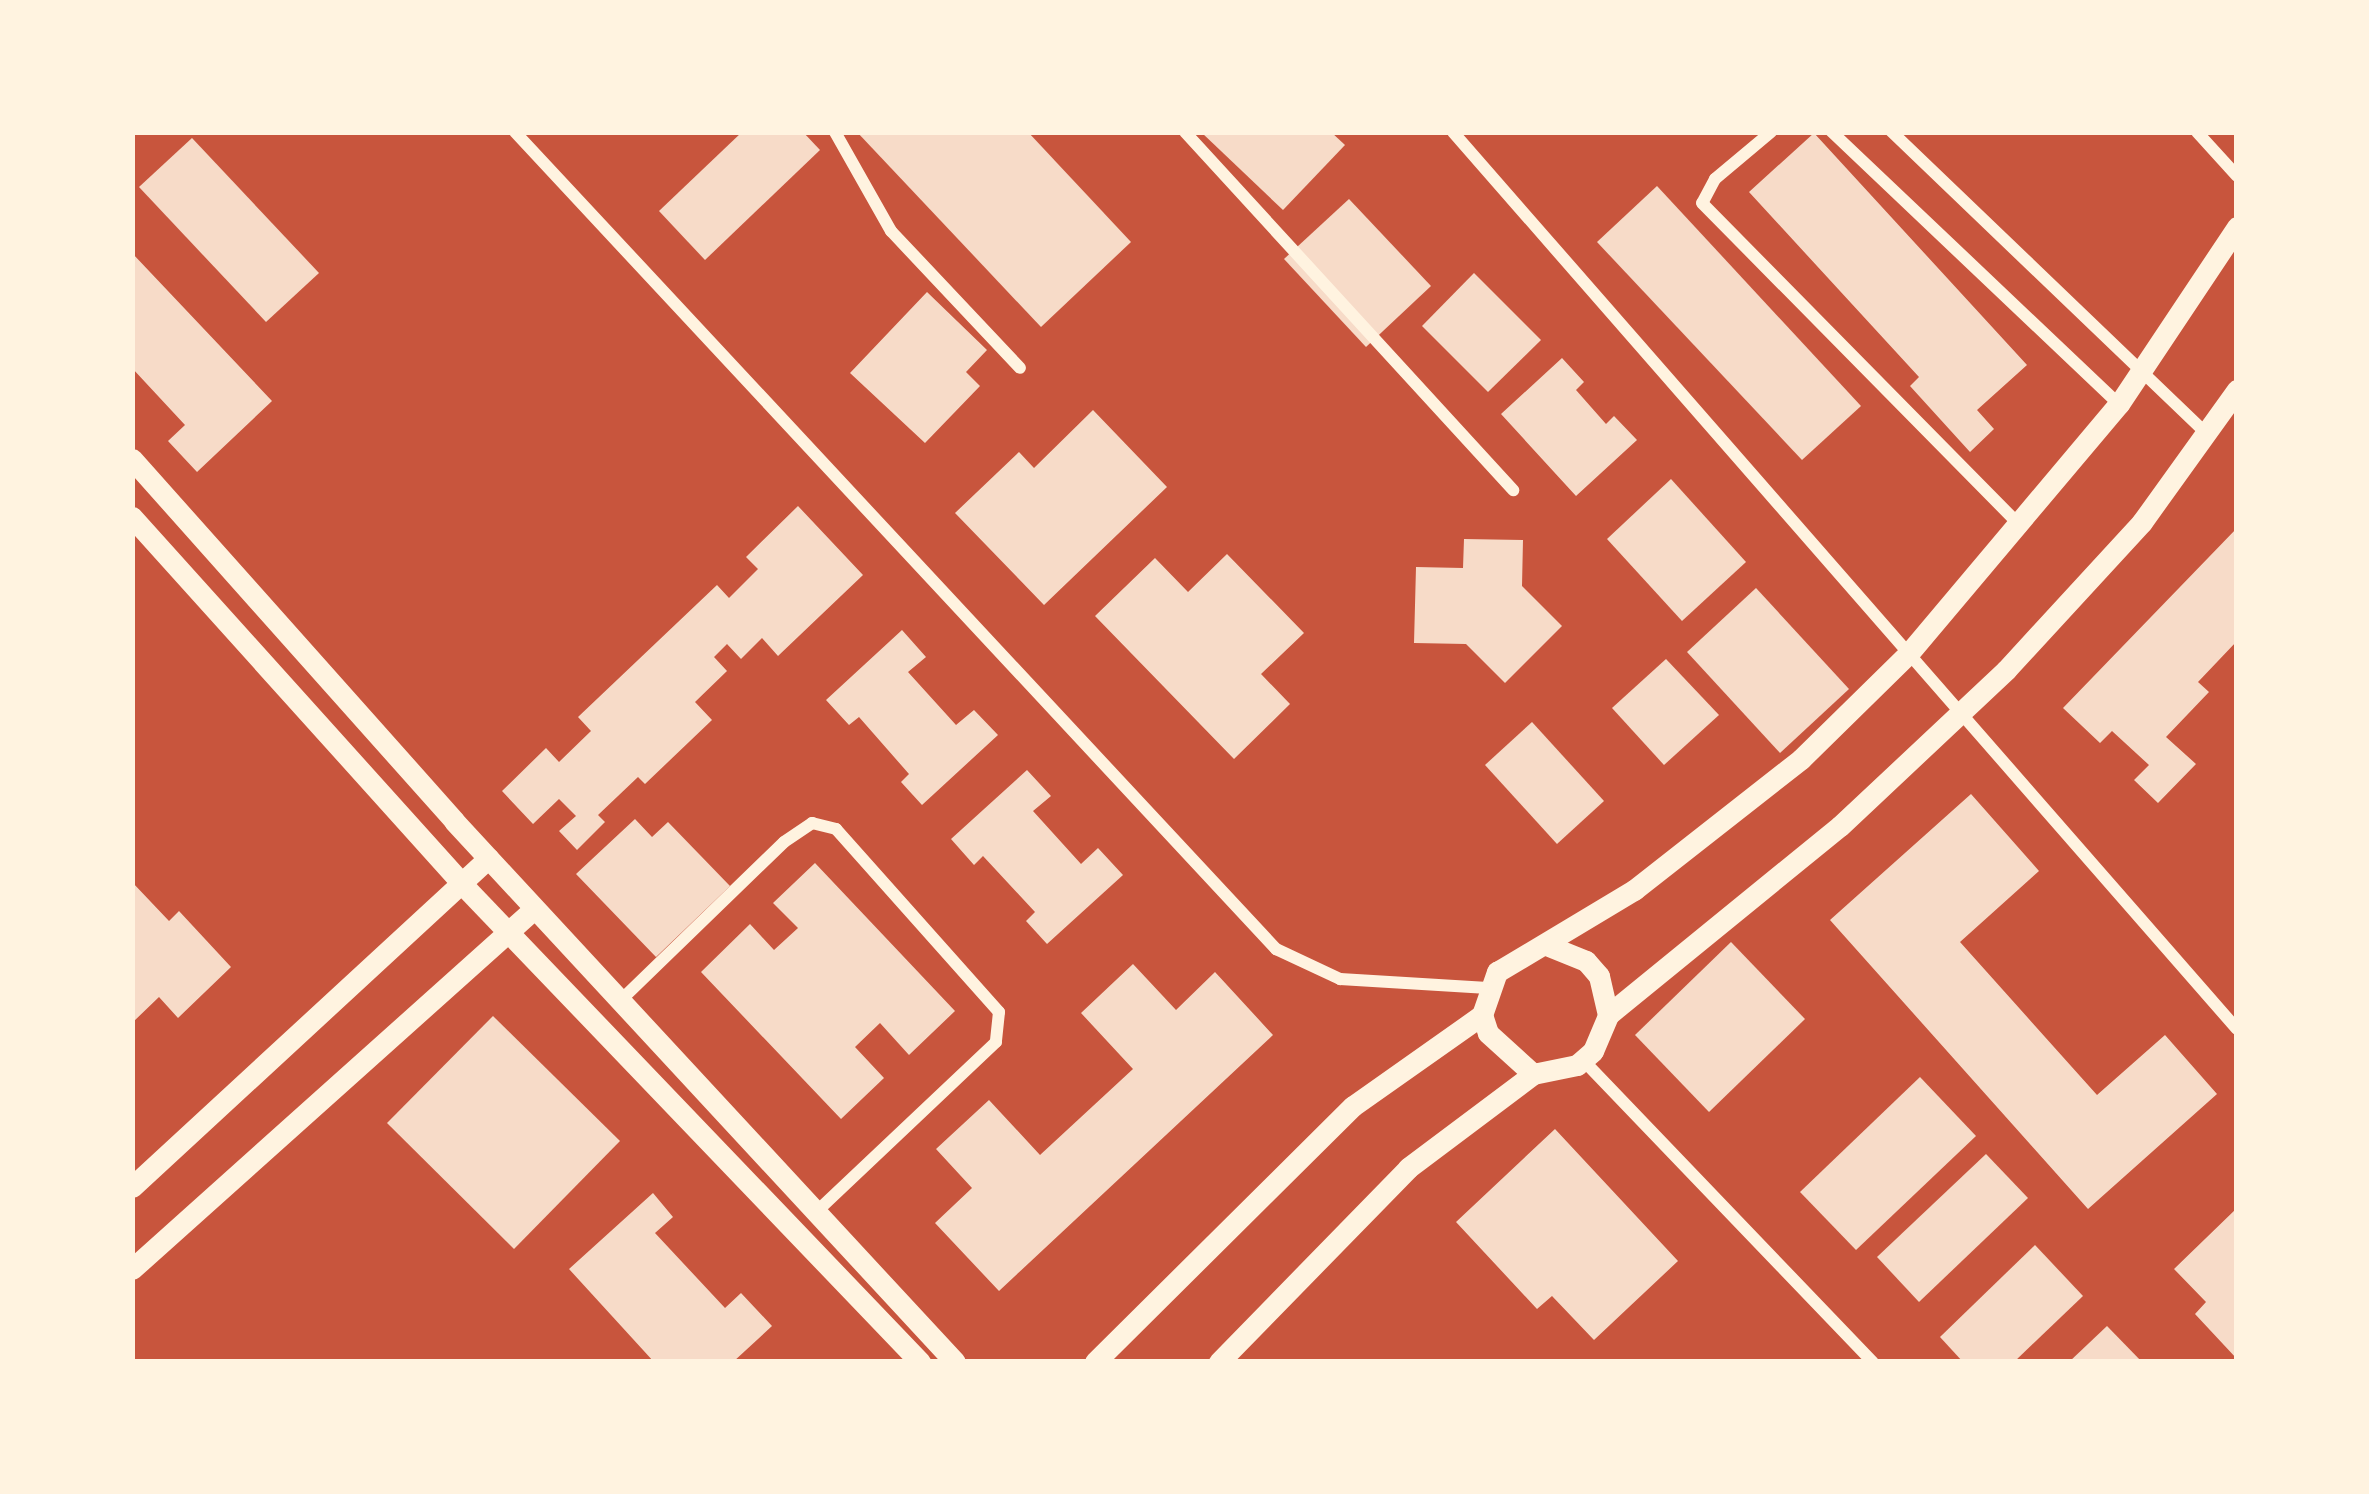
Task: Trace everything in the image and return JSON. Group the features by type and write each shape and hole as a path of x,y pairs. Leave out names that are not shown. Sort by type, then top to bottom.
{"street":[{"path":"515,132 1276,949 1340,980 1488,988"},
{"path":"835,132 891,231 1020,368"},
{"path":"1185,132 1513,490"},
{"path":"1453,132 1964,710 2237,1029"},
{"path":"1771,132 1714,179 1702,203 2023,527"},
{"path":"1832,132 2120,404"},
{"path":"1892,132 2209,435"},
{"path":"2198,132 2237,176"},
{"path":"1533,1074 1499,1051 1482,1016 1488,988 1511,959 1549,946 1801,759 1909,653 2023,527 2120,404 2138,368 2237,227"},
{"path":"1219,1362 1408,1168 1533,1074 1583,1060 1608,1015 1840,826 1964,710 2142,522 2237,390"},
{"path":"132,459 534,909 955,1362"},
{"path":"132,517 462,884 920,1362"},
{"path":"620,1000 784,842 812,823 836,829 999,1012 996,1042 816,1212"},
{"path":"132,1187 488,858"},
{"path":"132,1269 534,909"},
{"path":"1549,946 1586,962 1607,995 1608,1015"},
{"path":"1095,1362 1353,1106 1482,1016"},
{"path":"1583,1060 1873,1362"}],"building":[{"path":"742,132 803,132 820,150 705,260 659,211"},
{"path":"857,132 1028,132 1131,242 1041,327"},
{"path":"1201,132 1331,132 1345,145 1283,210"},
{"path":"1814,133 2027,365 1977,410 1994,429 1970,452 1910,386 1919,377 1749,192"},
{"path":"192,138 319,273 266,322 139,187"},
{"path":"1657,186 1861,406 1802,460 1597,242"},
{"path":"1349,199 1431,286 1366,347 1284,259"},
{"path":"132,253 272,401 197,472 168,441 185,425 132,368"},
{"path":"1474,273 1541,340 1488,392 1422,326"},
{"path":"927,292 987,350 966,372 980,386 925,443 850,373"},
{"path":"1562,358 1584,382 1576,390 1606,424 1614,416 1637,440 1576,496 1501,414"},
{"path":"1093,410 1167,487 1044,605 955,513 1019,452 1034,468"},
{"path":"1671,479 1746,562 1682,621 1607,539"},
{"path":"798,506 863,575 778,656 762,638 741,659 727,644 714,657 727,671 695,702 712,720 645,784 638,777 598,815 605,822 577,850 559,831 576,816 559,799 533,824 502,791 546,748 559,762 591,731 578,717 717,585 729,598 758,569 746,557"},
{"path":"2237,528 2237,641 2198,682 2209,692 2166,737 2196,764 2158,803 2134,780 2149,765 2112,731 2100,743 2063,708"},
{"path":"1464,539 1523,540 1522,586 1562,626 1505,683 1466,644 1414,643 1416,567 1463,568"},
{"path":"1227,554 1304,633 1261,674 1290,704 1234,759 1095,616 1155,558 1188,592"},
{"path":"1756,588 1849,689 1780,753 1687,652"},
{"path":"902,630 926,657 908,672 956,725 974,710 998,735 922,805 901,782 909,774 859,717 849,725 826,700"},
{"path":"1666,659 1719,715 1664,765 1612,708"},
{"path":"1532,722 1604,801 1557,844 1485,765"},
{"path":"1027,770 1051,796 1033,811 1081,864 1098,848 1123,875 1047,944 1026,921 1035,912 983,856 974,865 951,839"},
{"path":"1971,794 2039,871 1960,942 2097,1095 2165,1035 2217,1094 2088,1209 1830,920"},
{"path":"635,819 652,837 668,822 730,886 656,957 576,874"},
{"path":"815,863 955,1011 909,1055 880,1023 855,1047 884,1078 841,1119 701,972 750,924 774,950 798,928 773,903"},
{"path":"132,882 169,921 179,911 231,967 178,1018 159,997 132,1023"},
{"path":"1731,942 1805,1019 1709,1112 1635,1035"},
{"path":"1133,964 1176,1010 1215,972 1273,1035 999,1291 935,1223 972,1188 936,1149 989,1100 1040,1155 1133,1069 1081,1013"},
{"path":"493,1016 620,1141 514,1249 387,1123"},
{"path":"1920,1077 1976,1136 1856,1250 1800,1192"},
{"path":"1555,1129 1678,1261 1594,1340 1552,1296 1537,1309 1456,1222"},
{"path":"1986,1154 2028,1198 1919,1302 1877,1257"},
{"path":"653,1193 673,1217 655,1233 725,1308 741,1293 772,1326 733,1362 654,1362 569,1269"},
{"path":"2237,1208 2237,1359 2195,1314 2206,1302 2174,1269"},
{"path":"2035,1245 2083,1296 2014,1362 1963,1362 1940,1337"},
{"path":"2107,1326 2142,1362 2069,1362"}]}
